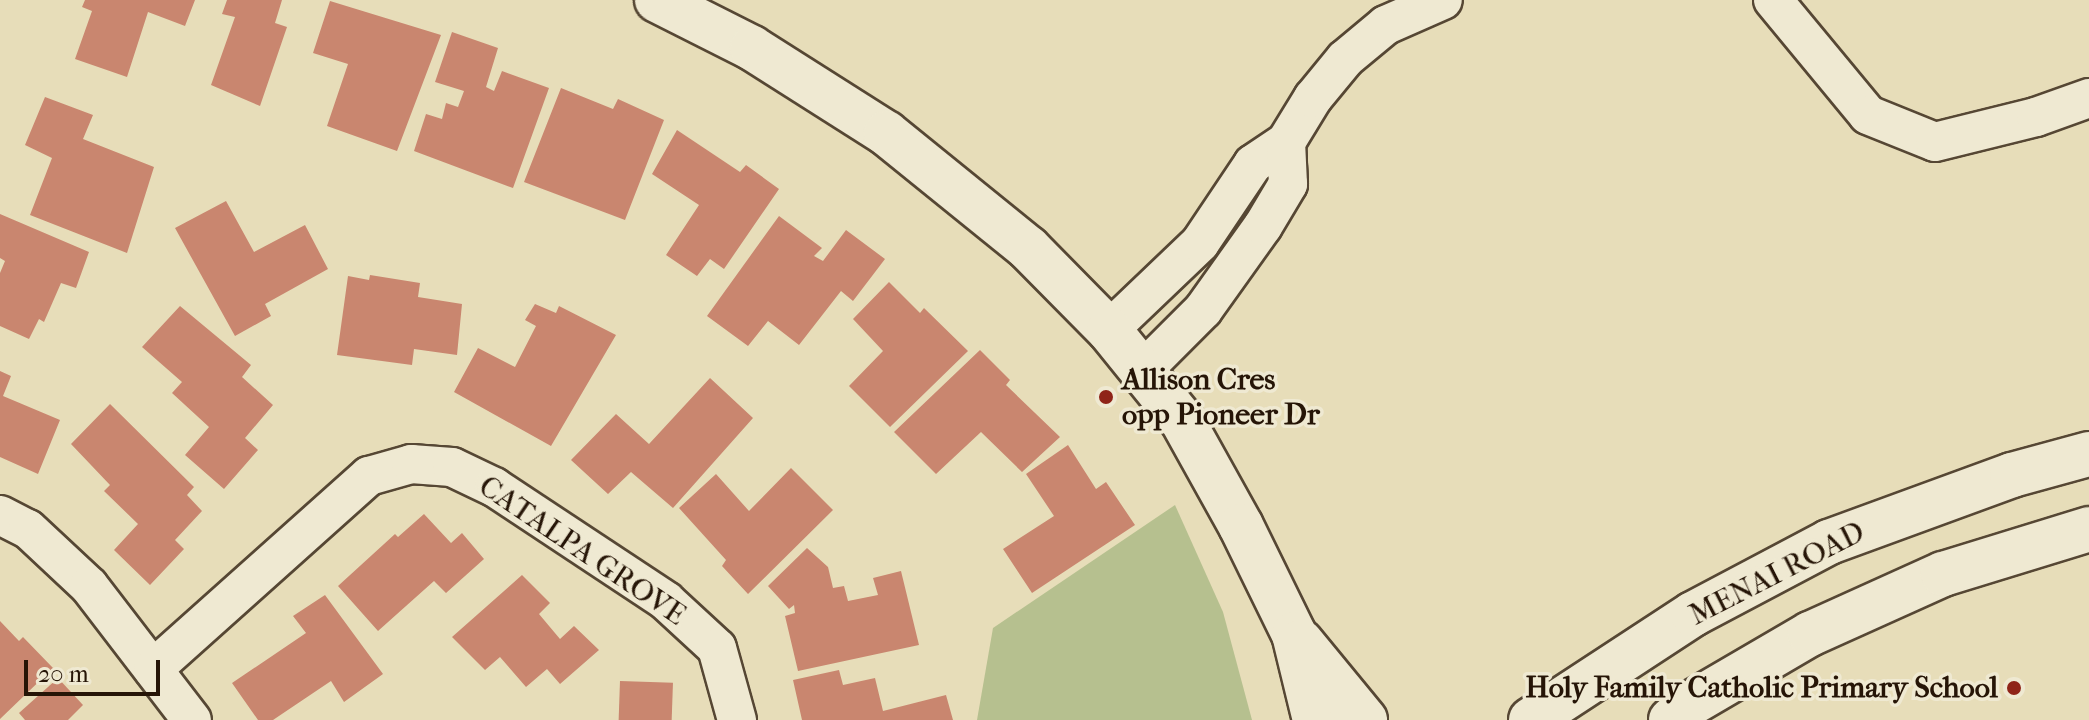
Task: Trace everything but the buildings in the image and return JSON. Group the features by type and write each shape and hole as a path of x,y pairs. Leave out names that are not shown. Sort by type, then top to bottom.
{"street":[{"path":"1109,330 1200,243 1253,164 1286,142 1313,98 1345,59 1386,25 1443,0"},
{"path":"1773,0 1868,115 1935,142 2036,117 2089,98"},
{"path":"673,3 752,48 886,133 1028,248 1109,330 1182,420 1214,475 1294,634 1365,720"},
{"path":"1143,370 1203,310 1263,226 1288,184 1286,142"},
{"name":"MENAI ROAD","path":"1531,720 1693,614 1829,542 2012,475 2089,454"},
{"name":"CATALPA GROVE","path":"153,669 369,476 411,464 452,467 494,487 666,601 717,648 737,720"},
{"path":"0,515 28,529 89,586 192,720"},
{"path":"1671,720 1690,704 1810,634 1943,574 2089,529"},
{"path":"1294,634 1315,720"}],"green space":[{"path":"1175,505 1223,612 1252,720 977,720 993,628"}],"place":[{"name":"Allison Cres opp Pioneer Dr","path":"1106,397"},
{"name":"Holy Family Catholic Primary School","path":"2014,688"}]}
